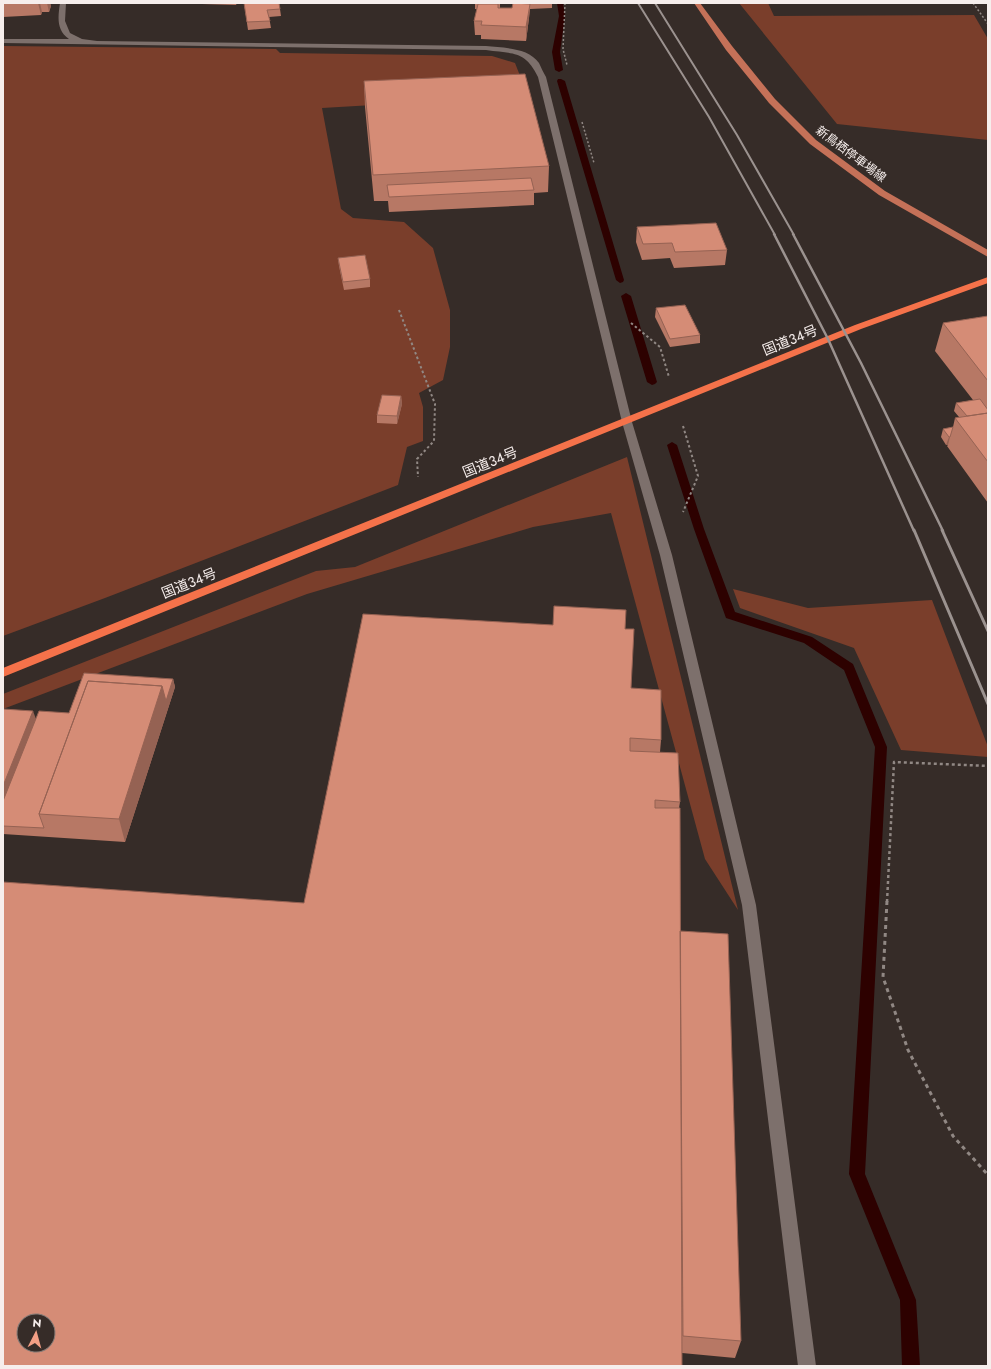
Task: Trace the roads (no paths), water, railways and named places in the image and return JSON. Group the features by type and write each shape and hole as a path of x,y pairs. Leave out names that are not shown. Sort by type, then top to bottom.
{"highway":[{"name":"国道34号","path":"3,673 627,422 858,327 988,280"}],"main road":[{"name":"新鳥栖停車場線","path":"697,3 729,48 772,101 813,142 882,193 988,254"}],"street":[{"path":"63,3 63,30 68,37 82,41"},
{"path":"3,41 486,48 510,50 526,55 535,63 542,78 627,422 666,555 749,904 807,1366"}],"waterway":[{"path":"559,70 556,52 562,16 560,3"},
{"path":"561,81 620,280"},
{"path":"626,296 652,382"},
{"path":"672,445 699,529 730,615 808,640 849,667 881,747 857,1174 908,1300 911,1366"}],"railway":[{"path":"638,3 709,117 775,235"},
{"path":"655,3 737,135 794,235"},
{"path":"774,234 828,339 914,531"},
{"path":"793,234 861,363 943,531"},
{"path":"914,530 988,704"},
{"path":"942,530 988,631"}]}
